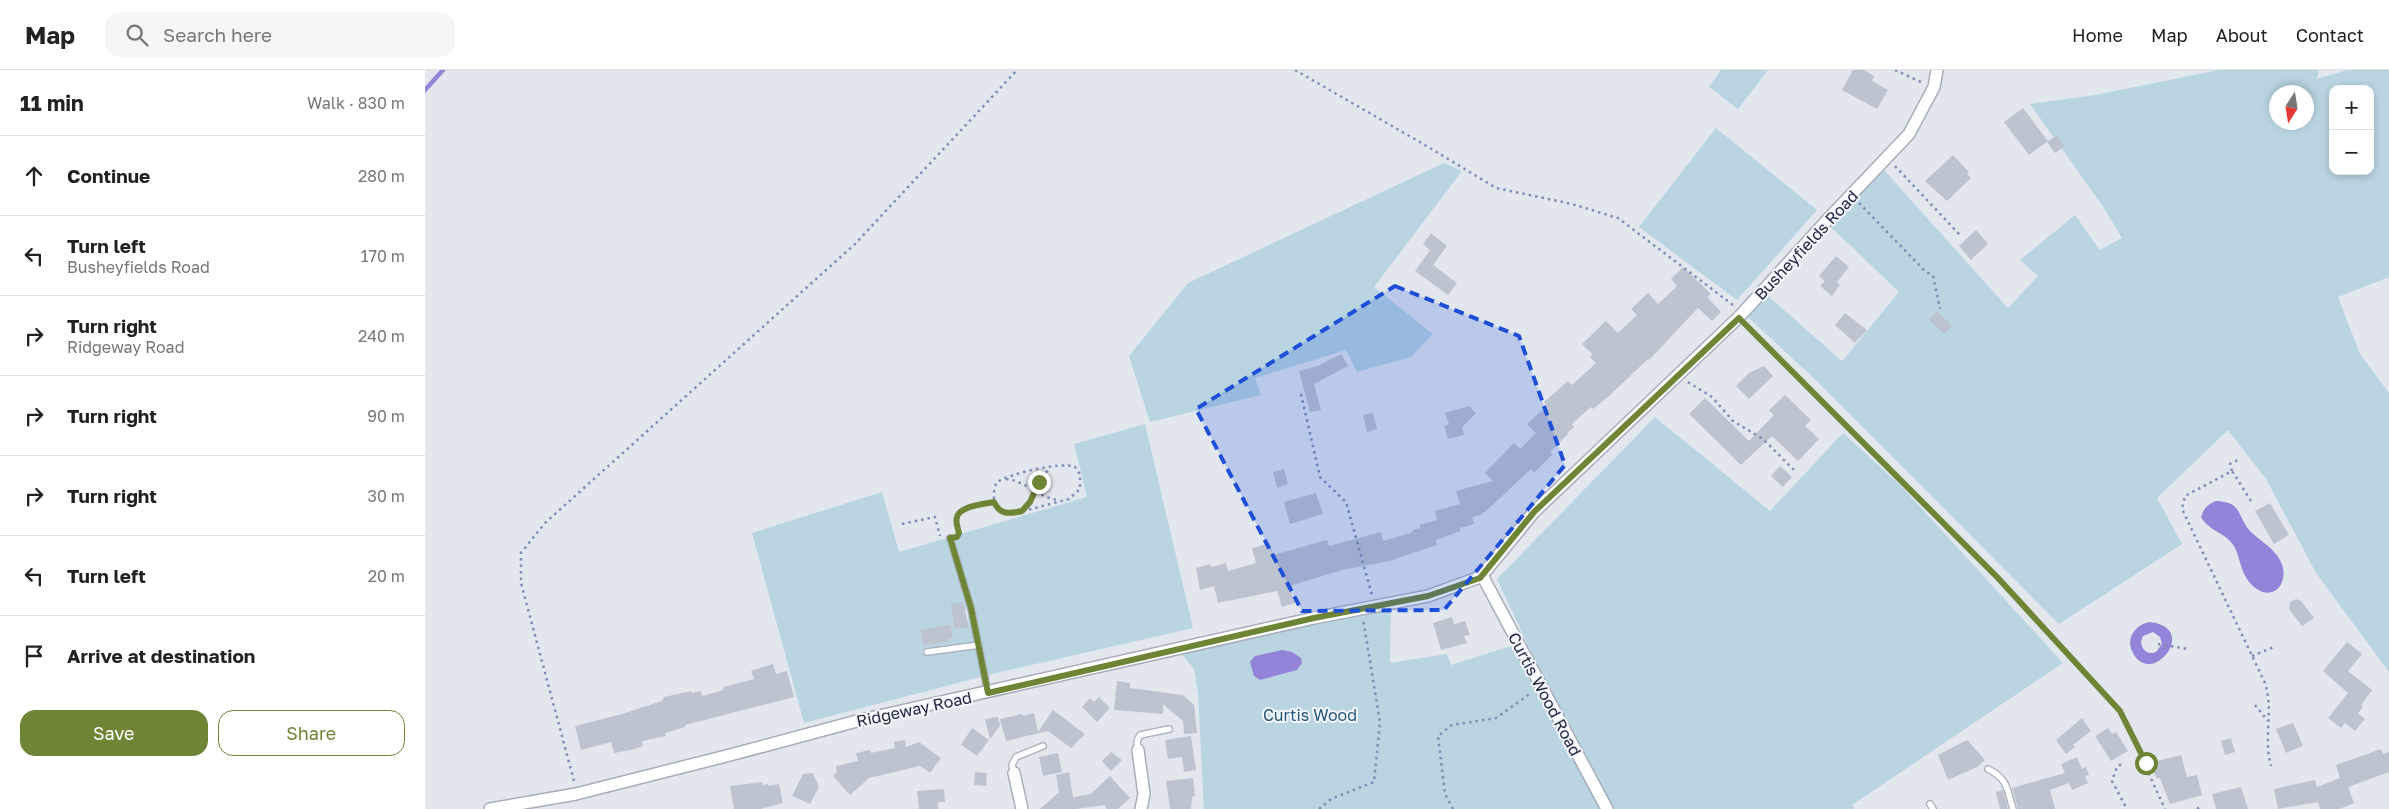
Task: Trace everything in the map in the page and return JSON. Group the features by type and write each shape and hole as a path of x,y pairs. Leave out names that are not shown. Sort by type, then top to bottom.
{"street":[{"name":"Busheyfields Road","path":"1482,577 1534,512 1739,318 1909,134 1934,88 1937,70"},
{"name":"Ridgeway Road","path":"490,809 576,794 731,756 857,721 1361,609 1428,596 1482,577"},
{"name":"Curtis Wood Road","path":"1482,577 1607,809"},
{"path":"1138,750 1144,794 1141,809"},
{"path":"1014,773 1022,809"}],"lane":[{"path":"950,538 979,645 988,693"},
{"path":"927,652 979,645"},
{"path":"1138,750 1137,741 1140,735 1169,729"},
{"path":"1014,773 1012,765 1015,757 1043,746"},
{"path":"1988,768 2001,775 2013,809"}],"path":[{"path":"576,794 521,583 521,553 545,523 855,244 1017,70"},
{"path":"1295,70 1496,188 1572,204 1618,218 1732,304 1739,318 1998,578 2120,711 2165,809"},
{"path":"1895,70 1934,88"},
{"path":"1887,158 1959,235"},
{"path":"1851,195 1925,271 1933,276 1940,309"},
{"path":"1679,376 1712,397 1733,421 1763,439 1795,472"},
{"path":"1301,394 1320,477 1346,502 1375,606"},
{"path":"2240,459 2230,464 2232,471 2251,502"},
{"path":"1072,465 1080,474 1081,486 1073,498 1022,511 1005,514 1000,511 994,502 994,487 999,481 1054,466 1072,465"},
{"path":"1022,511 1030,502 1043,475 1054,466"},
{"path":"2232,471 2185,496 2182,509 2270,698 2266,737 2271,766"},
{"path":"1005,479 1024,484 1045,498 1063,500"},
{"path":"902,524 935,517 939,535 943,539 957,537 959,533 956,520 960,512 994,502"},
{"path":"1319,809 1331,800 1374,782 1381,722 1361,609"},
{"path":"2158,644 2187,649"},
{"path":"2252,656 2276,646"},
{"path":"1453,809 1445,794 1438,736 1452,726 1496,718 1540,687"},
{"path":"2255,705 2268,721"},
{"path":"2121,764 2117,767 2111,781 2127,809"}],"highlighted area":[{"path":"1395,286 1519,336 1565,465 1444,610 1302,611 1196,409"}],"green space":[{"path":"1721,70 1768,70 1738,109 1709,87"},
{"path":"2219,70 2319,70 2317,79 2347,70 2389,70 2389,277 2338,297 2360,354 2389,393 2389,672 2316,573 2266,479 2228,430 2157,498 2182,544 2059,624 1819,383 1748,317 1767,295 1842,361 1844,359 1899,292 1830,226 1883,169 2008,308 2038,276 2020,260 2075,215 2100,250 2122,238 2102,205 2030,104 2095,95"},
{"path":"1716,128 1817,210 1737,300 1639,227"},
{"path":"1444,163 1462,171 1374,287 1433,334 1411,357 1357,372 1346,350 1255,378 1261,395 1150,422 1129,356 1188,283"},
{"name":"Curtis Wood","path":"1655,417 1770,511 1843,433 1901,486 2063,663 1852,805 1854,809 1204,809 1198,693 1194,669 1178,649 1391,607 1390,663 1447,654 1451,665 1511,646 1540,687 1578,753 1497,579"},
{"path":"1145,424 1193,628 992,674 804,723 752,533 882,492 899,552 1087,497 1074,444","holes":["967,609 969,626 954,629 952,612","951,624 953,638 948,639 948,642 923,646 920,630"]}],"shaded area":[{"path":"2216,501 2225,502 2235,507 2250,531 2277,555 2284,575 2279,587 2274,591 2262,592 2250,583 2244,574 2233,544 2209,526 2201,517 2206,507"},
{"path":"2149,622 2164,626 2171,634 2172,644 2167,653 2159,661 2150,664 2140,661 2130,646 2133,632","holes":["2153,632 2160,637 2162,644 2156,652 2148,653 2144,650 2141,642 2143,636"]},
{"path":"1282,650 1292,652 1301,658 1302,663 1297,670 1260,680 1254,676 1250,662 1255,656"}],"building":[{"path":"1853,70 1864,70 1874,76 1872,81 1888,90 1877,109 1842,90"},
{"path":"2023,108 2048,141 2029,155 2004,122"},
{"path":"2057,135 2065,146 2055,153 2047,142"},
{"path":"1953,155 1969,172 1967,174 1971,178 1947,201 1925,181"},
{"path":"1976,230 1988,244 1971,260 1959,246"},
{"path":"1431,233 1447,246 1433,265 1457,283 1448,295 1415,271 1430,250 1423,244"},
{"path":"1836,256 1849,267 1837,282 1840,285 1832,296 1820,286 1825,281 1819,276"},
{"path":"1683,267 1710,293 1708,298 1721,312 1712,321 1698,308 1649,360 1608,397 1593,409 1591,407 1572,424 1574,427 1550,452 1553,454 1534,473 1531,469 1485,512 1481,513 1482,515 1472,517 1474,524 1460,528 1461,531 1436,540 1437,545 1389,561 1342,570 1289,586 1295,603 1282,607 1277,591 1218,603 1214,586 1200,590 1196,568 1210,564 1211,567 1226,563 1228,571 1256,563 1252,548 1270,543 1273,555 1327,540 1329,546 1381,532 1383,541 1411,533 1413,530 1420,528 1419,525 1437,520 1435,511 1460,504 1456,491 1493,481 1485,473 1514,443 1520,449 1536,433 1527,424 1547,406 1544,402 1568,381 1572,385 1596,363 1590,357 1592,354 1582,344 1606,321 1618,333 1637,315 1631,309 1648,293 1658,304 1677,286 1671,279"},
{"path":"1937,311 1952,326 1944,334 1929,320"},
{"path":"1845,313 1867,330 1855,343 1835,325"},
{"path":"1341,354 1348,366 1314,384 1321,410 1310,412 1299,371 1318,366"},
{"path":"1764,366 1773,376 1749,399 1736,386 1749,373"},
{"path":"1785,395 1811,420 1805,426 1819,439 1798,461 1772,436 1741,465 1689,414 1705,398 1749,441 1774,415 1769,410"},
{"path":"1469,406 1476,413 1462,427 1464,435 1448,439 1444,426 1449,424 1445,413"},
{"path":"1373,413 1377,429 1367,432 1363,415"},
{"path":"1780,466 1792,477 1783,487 1771,476"},
{"path":"1284,469 1288,484 1277,488 1273,472"},
{"path":"1316,493 1323,514 1290,524 1284,502"},
{"path":"2270,503 2289,535 2274,544 2255,511"},
{"path":"2296,599 2301,601 2314,618 2302,626 2289,609 2290,602"},
{"path":"963,602 969,627 954,629 951,604"},
{"path":"1452,617 1454,624 1465,621 1470,635 1464,636 1467,643 1441,650 1433,623"},
{"path":"951,624 953,638 948,639 948,642 923,646 920,630"},
{"path":"2347,642 2362,654 2348,671 2372,690 2361,705 2363,707 2358,713 2365,719 2355,731 2345,723 2341,728 2328,718 2348,693 2323,671"},
{"path":"773,664 776,674 787,671 794,697 685,725 685,727 665,733 666,736 642,741 643,746 631,750 614,753 611,742 581,750 575,726 662,701 664,697 691,691 692,693 701,691 702,696 724,690 723,687 754,679 751,671"},
{"path":"1117,681 1130,683 1130,688 1183,695 1194,705 1197,733 1184,734 1183,721 1163,704 1163,714 1114,710"},
{"path":"1099,697 1110,708 1097,722 1082,707 1090,698 1094,702"},
{"path":"1053,710 1085,734 1071,748 1048,731 1006,741 1000,719 1034,713 1038,732"},
{"path":"998,717 1000,726 990,739 985,719"},
{"path":"2082,718 2091,731 2073,745 2075,747 2066,754 2056,740"},
{"path":"2293,723 2303,746 2286,753 2276,729"},
{"path":"972,728 989,740 977,756 961,745"},
{"path":"2108,728 2112,734 2116,732 2128,751 2111,761 2095,736"},
{"path":"1191,736 1196,770 1184,772 1182,757 1168,759 1165,740"},
{"path":"2231,738 2235,752 2225,755 2221,741"},
{"path":"905,740 906,747 919,742 941,758 930,773 920,766 869,778 850,795 833,776 837,772 836,766 858,761 856,753 870,750 871,753 895,748 894,742"},
{"path":"1967,740 1985,760 1977,767 1948,780 1938,755"},
{"path":"2381,749 2383,754 2389,752 2389,772 2348,787 2354,803 2339,809 2320,809 2318,802 2278,809 2274,789 2315,780 2317,787 2340,778 2336,765"},
{"path":"1111,752 1122,760 1111,771 1102,761"},
{"path":"1058,753 1062,772 1043,776 1039,757"},
{"path":"2181,755 2187,777 2197,775 2202,795 2170,804 2160,778 2157,779 2149,763"},
{"path":"2077,757 2082,769 2086,767 2089,775 2085,776 2088,783 2072,790 2069,783 2050,790 2055,809 2018,809 2012,788 2065,773 2061,764"},
{"path":"975,772 987,773 986,786 974,785"},
{"path":"1069,772 1073,797 1091,794 1110,776 1130,798 1118,809 1107,809 1104,805 1076,809 1040,809 1059,792 1056,775"},
{"path":"813,773 819,787 810,804 792,796 803,774"},
{"path":"1193,778 1195,796 1192,797 1191,809 1170,809 1166,781"},
{"path":"762,782 762,785 768,784 768,786 779,784 783,803 760,809 734,809 730,786"},
{"path":"2241,787 2248,809 2216,809 2212,794"},
{"path":"944,789 945,802 938,802 938,809 919,809 917,791"},
{"path":"2003,790 2008,809 2000,809 1996,792"}],"waterway":[{"path":"425,90 443,70"}],"route":[{"path":"1039,482 1030,502 1022,511 1005,514 996,507 994,502 963,510 957,515 956,520 959,533 957,537 950,538 971,608 986,675 988,693 1314,618 1428,596 1480,578 1534,512 1602,450 1739,318 1998,578 2120,711 2146,763"}]}
